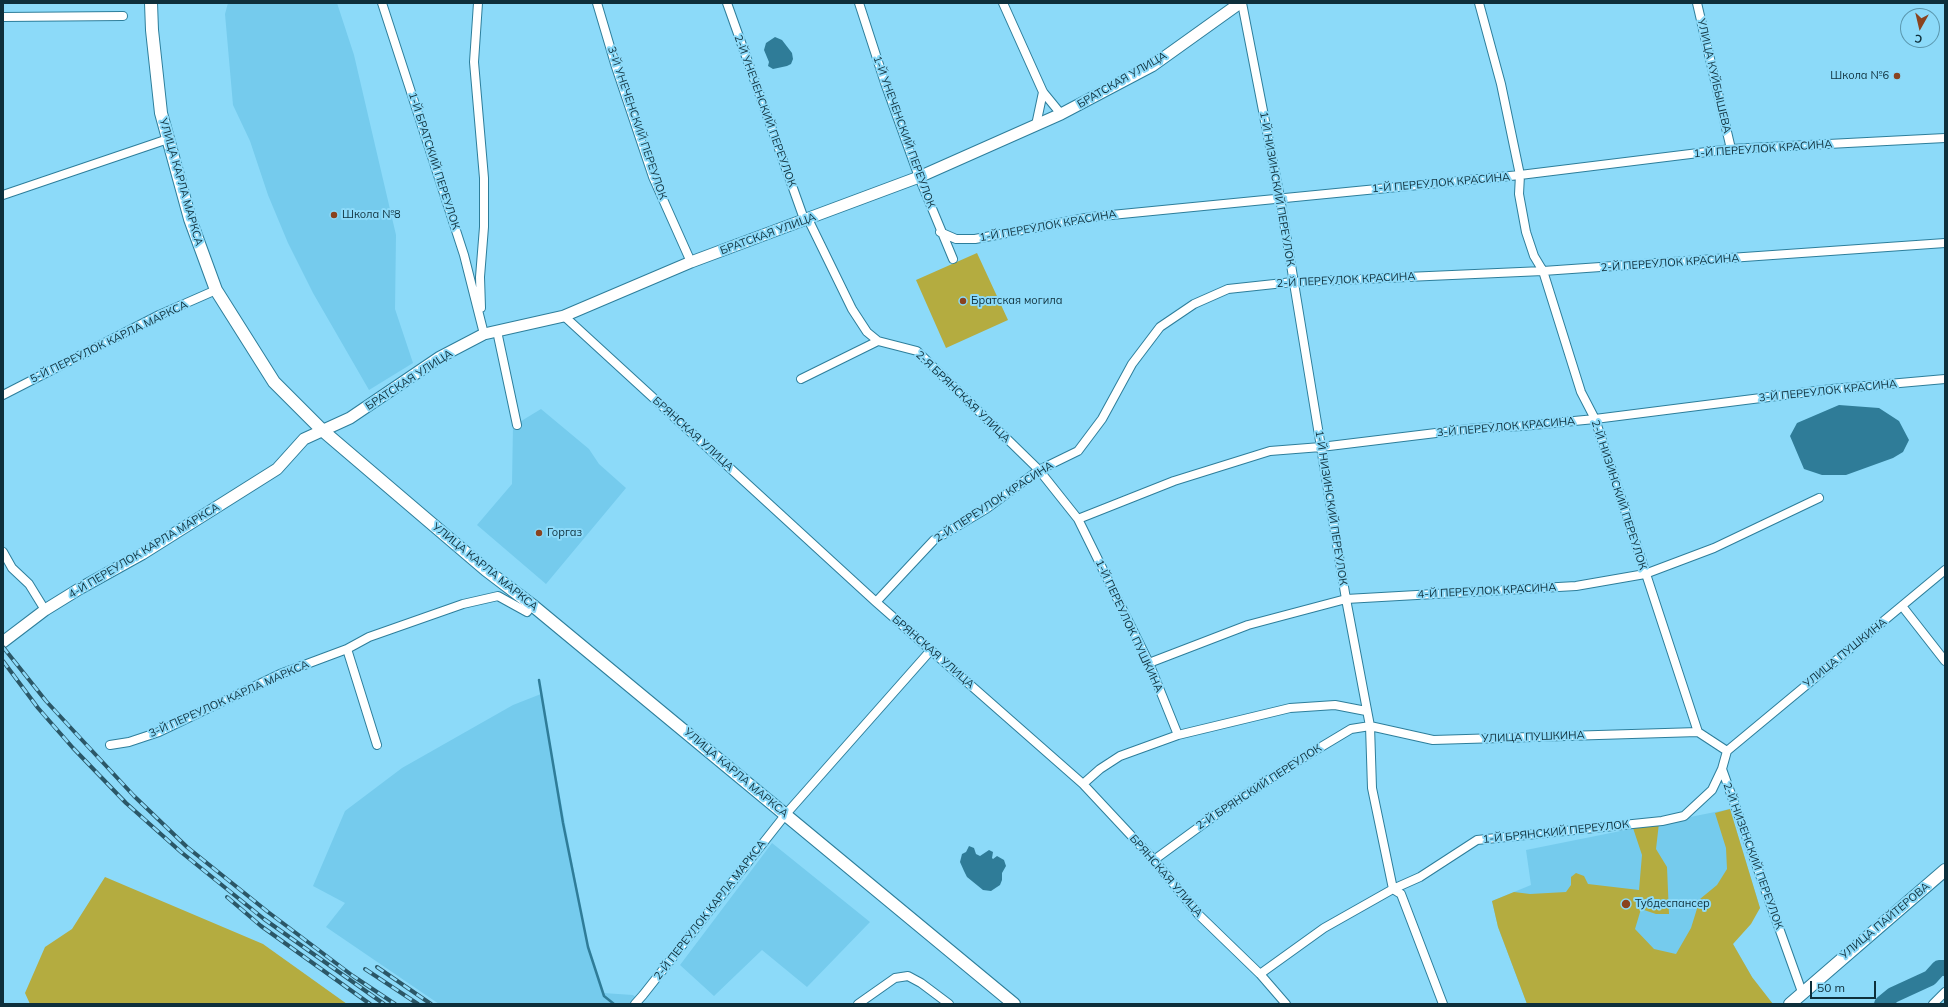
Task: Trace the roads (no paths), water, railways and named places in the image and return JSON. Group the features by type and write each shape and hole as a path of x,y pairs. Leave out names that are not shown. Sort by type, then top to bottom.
{"main road":[{"name":"УЛИЦА КАРЛА МАРКСА","path":"151,3 152,30 161,113 190,219 216,290 274,382 322,430 486,570 532,605 1014,1004"},
{"name":"УЛИЦА ПАЙТЕРОВА","path":"1790,1004 1802,992 1945,870"}],"street":[{"name":"1-Й БРАТСКИЙ ПЕРЕУЛОК","path":"382,3 462,248 484,334"},
{"name":"1-Й БРАТСКИЙ ПЕРЕУЛОК","path":"478,3 474,62 484,192 484,227 480,277 481,320"},
{"name":"3-Й УНЕЧЕНСКИЙ ПЕРЕУЛОК","path":"597,3 616,67 653,177 691,262"},
{"name":"2-Й УНЕЧЕНСКИЙ ПЕРЕУЛОК","path":"727,3 806,219"},
{"name":"1-Й УНЕЧЕНСКИЙ ПЕРЕУЛОК","path":"859,3 885,83 919,177 940,232 953,259"},
{"path":"1003,3 1043,92 1061,114"},
{"name":"БРАТСКАЯ УЛИЦА","path":"322,430 350,418 440,357 484,334 564,316 691,262 919,177 1061,114 1152,66 1241,3"},
{"name":"1-Й НИЗИНСКИЙ ПЕРЕУЛОК","path":"1241,3 1280,198 1346,599 1370,726 1372,788 1393,889 1401,894 1443,1004"},
{"name":"2-Й НИЗИНСКИЙ ПЕРЕУЛОК","path":"1480,3 1501,84 1520,175 1519,194 1526,232 1534,256 1543,271 1581,392 1595,419 1698,732"},
{"name":"УЛИЦА КУЙБЫШЕВА","path":"1697,3 1731,149"},
{"path":"3,17 123,16"},
{"path":"1036,125 1043,92"},
{"name":"1-Й ПЕРЕУЛОК КРАСИНА","path":"940,232 956,239 975,239 1091,217 1520,175 1731,149 1945,138"},
{"path":"3,196 37,182 168,139"},
{"path":"801,379 878,341 867,332 852,310 806,219"},
{"name":"2-Й ПЕРЕУЛОК КРАСИНА","path":"876,602 934,540 986,509 1039,470 1078,451 1102,419 1132,364 1160,327 1194,304 1228,289 1293,282 1543,271 1945,243"},
{"name":"5-Й ПЕРЕУЛОК КАРЛА МАРКСА","path":"3,395 156,316 216,290"},
{"name":"БРЯНСКАЯ УЛИЦА","path":"564,316 876,602 1083,784 1154,860 1199,915 1260,974 1286,1004"},
{"path":"497,331 517,425"},
{"name":"2-Я БРЯНСКАЯ УЛИЦА","path":"878,341 917,350 1039,470 1078,519"},
{"name":"3-Й ПЕРЕУЛОК КРАСИНА","path":"1078,519 1174,481 1270,451 1321,447 1476,428 1522,426 1595,419 1832,389 1945,378"},
{"name":"4-Й ПЕРЕУЛОК КАРЛА МАРКСА","path":"3,642 45,610 78,589 142,554 244,491 276,469 304,439 322,430"},
{"name":"4-Й ПЕРЕУЛОК КРАСИНА","path":"1149,663 1248,625 1346,599 1576,586 1645,574 1714,548 1819,498"},
{"name":"1-Й ПЕРЕУЛОК ПУШКИНА","path":"1078,519 1149,663 1178,735"},
{"path":"3,552 12,568 29,584 45,610"},
{"name":"УЛИЦА ПУШКИНА","path":"1727,751 1945,570"},
{"name":"3-Й ПЕРЕУЛОК КАРЛА МАРКСА","path":"110,745 129,742 159,732 280,674 347,649 369,637 463,604 498,596 527,612 532,605"},
{"path":"1902,606 1945,661"},
{"path":"347,649 377,745"},
{"name":"2-Й ПЕРЕУЛОК КАРЛА МАРКСА","path":"635,1004 786,814 931,650"},
{"path":"1083,784 1100,769 1120,756 1178,735 1290,708 1335,705 1366,711"},
{"name":"УЛИЦА ПУШКИНА","path":"1370,726 1433,740 1698,732"},
{"name":"2-Й БРЯНСКИЙ ПЕРЕУЛОК","path":"1154,860 1225,808 1296,762 1351,728 1370,726"},
{"path":"1698,732 1727,751"},
{"name":"2-Й НИЗЕНСКИЙ ПЕРЕУЛОК","path":"1727,751 1722,769 1802,992"},
{"name":"1-Й БРЯНСКИЙ ПЕРЕУЛОК","path":"1260,974 1324,928 1393,889 1420,877 1477,840 1662,821 1684,816 1712,790 1722,769"},
{"path":"858,1004 895,978 908,976 949,1004"},
{"path":"1933,1004 1945,992"}],"waterway":[{"path":"539,680 563,823 588,947 604,996 614,1004"},
{"path":"1882,1004 1893,995 1930,978 1939,968 1945,968"}],"railway":[{"path":"3,647 46,701 134,796 187,847 268,912 353,976 395,1004"},
{"path":"3,661 38,708 73,748 126,803 181,852 264,919 384,1004"},
{"path":"227,897 261,926 370,1004"},
{"path":"377,967 431,1004"},
{"path":"365,969 418,1004"}],"place":[{"name":"Школа №6","path":"1897,76"},
{"name":"Школа №8","path":"334,215"},
{"name":"Братская могила","path":"963,301"},
{"name":"Горгаз","path":"539,533"},
{"name":"Тубдеспансер","path":"1626,904"}]}
